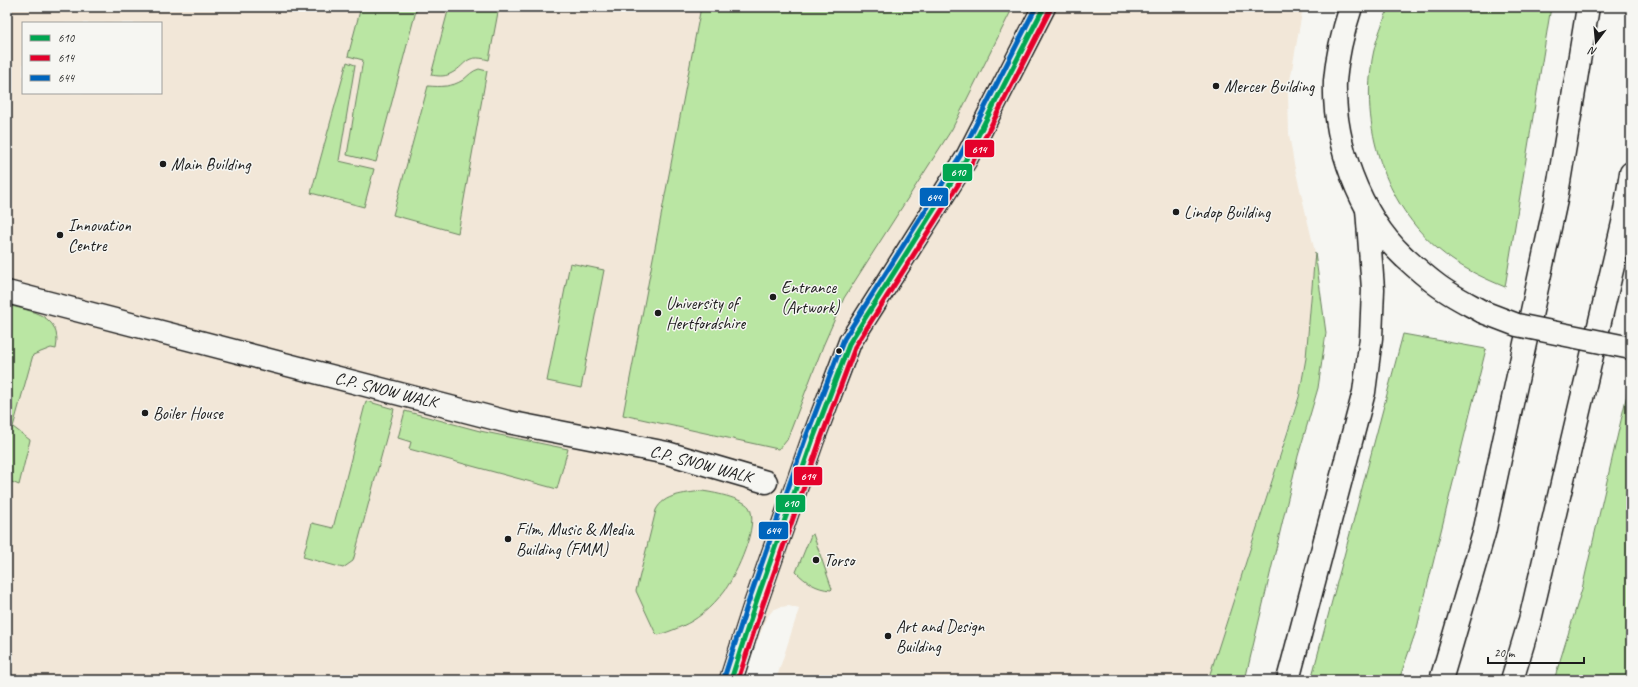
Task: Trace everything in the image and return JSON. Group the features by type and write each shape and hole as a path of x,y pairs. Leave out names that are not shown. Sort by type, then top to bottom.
{"main road":[{"path":"731,680 754,608 813,439 850,342 966,159 1044,7"},
{"path":"1351,7 1341,36 1335,81 1338,125 1349,169 1367,209 1383,234 1402,256 1436,285 1483,312 1517,325 1631,348"},
{"path":"1441,680 1486,525 1556,200 1588,7"},
{"path":"1512,680 1530,620 1623,223 1631,173"},
{"path":"1288,680 1364,392 1371,338 1373,289 1367,209"},
{"name":"C.P. SNOW WALK","path":"7,292 508,422 667,453 766,482"}],"shaded area":[{"name":"University of Hertfordshire","path":"7,7 1303,7 1288,92 1289,134 1294,164 1315,252 1306,358 1298,397 1208,680 776,680 799,609 789,606 780,607 773,610 768,616 754,647 726,680 7,680"}],"green space":[{"path":"361,7 417,7 376,162 347,155 363,60 348,56"},
{"path":"449,7 499,7 489,60 481,58 470,59 456,71 448,75 431,75"},
{"path":"701,7 1013,7 952,129 844,298 823,346 787,440 778,449 623,415"},
{"path":"1389,7 1551,7 1505,287 1464,267 1451,259 1430,242 1412,221 1397,199 1385,174 1377,149 1371,122 1369,95 1374,52"},
{"path":"347,62 355,65 339,161 374,169 364,207 311,193"},
{"path":"479,69 487,71 458,233 393,215 428,86 455,84"},
{"path":"1315,252 1326,333 1318,388 1298,456 1245,680 1208,680 1299,397 1306,358"},
{"path":"570,263 604,270 581,388 547,381"},
{"path":"7,305 43,316 55,329 57,338 56,349 51,348 33,355 13,427 30,440 19,485 7,480"},
{"path":"1403,334 1486,349 1417,628 1399,680 1311,680"},
{"path":"1631,377 1631,680 1554,680 1582,589"},
{"path":"366,401 394,409 353,561 343,568 303,557 312,523 333,528"},
{"path":"405,411 480,431 568,449 557,489 409,449 411,442 398,438"},
{"path":"701,491 734,498 749,507 752,515 749,537 740,562 730,583 715,602 693,621 658,635 655,632 636,591 656,510 669,498 681,494"},
{"path":"813,534 832,589 831,590 812,584 796,572 811,535"}],"transit line":[{"name":"644","path":"724,678 747,606 806,437 844,339 960,156 1036,7"},
{"name":"610","path":"731,680 754,608 813,439 850,342 966,159 1044,7"},
{"name":"614","path":"738,680 820,441 856,345 972,163 1050,10"}],"place":[{"name":"Mercer Building","path":"1216,86"},
{"name":"Main Building","path":"163,164"},
{"name":"Lindop Building","path":"1176,212"},
{"name":"Innovation Centre","path":"60,235"},
{"name":"Entrance (Artwork)","path":"773,297"},
{"name":"University of Hertfordshire","path":"658,313"},
{"name":"Boiler House","path":"145,413"},
{"name":"Film, Music & Media Building (FMM)","path":"508,539"},
{"name":"Torso","path":"816,560"},
{"name":"Art and Design Building","path":"888,636"}]}
